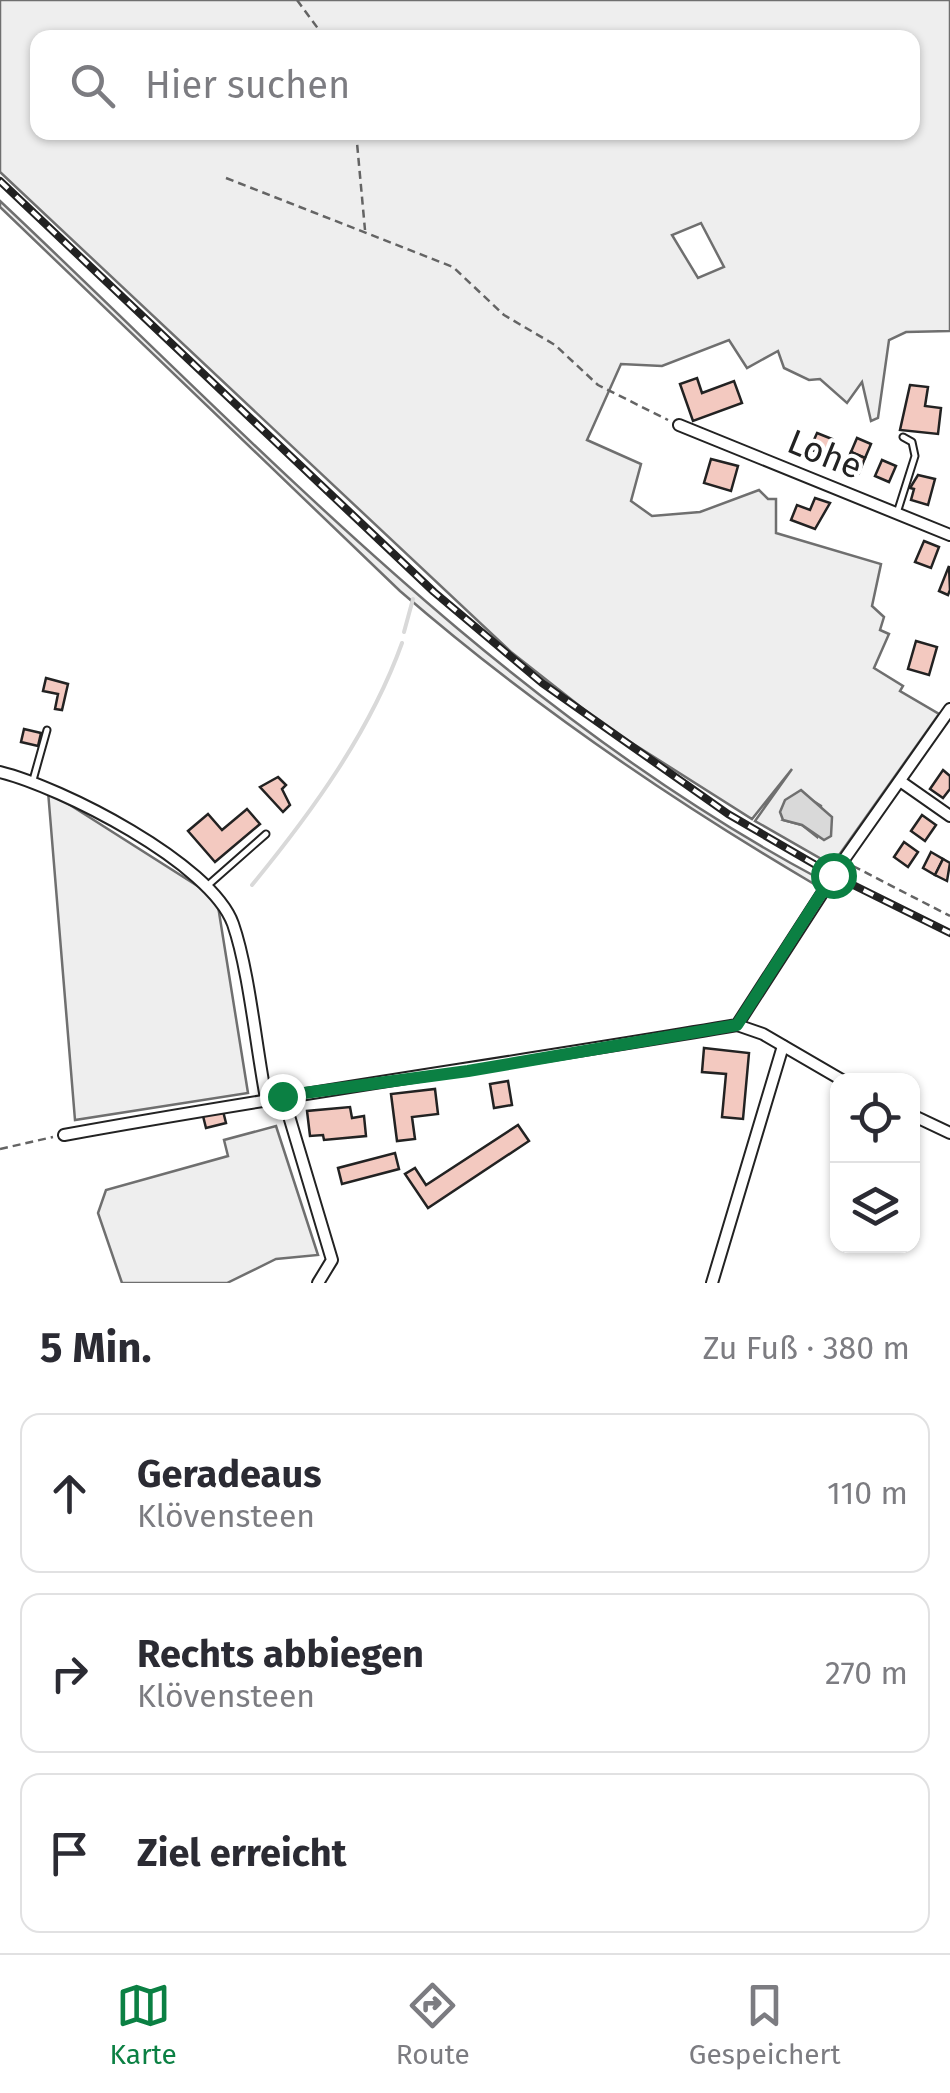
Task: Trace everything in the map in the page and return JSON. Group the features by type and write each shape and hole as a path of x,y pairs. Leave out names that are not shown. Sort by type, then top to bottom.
{"street":[{"name":"Lohe","path":"679,424 950,535"},
{"path":"737,1025 842,861 950,708"},
{"path":"0,772 34,780 112,820 220,898 233,924 266,1098"},
{"path":"900,781 950,816"},
{"path":"64,1135 266,1098 468,1071 737,1025 830,1073"},
{"path":"712,1283 783,1046"},
{"path":"282,1096 332,1260 318,1283"},
{"path":"920,1119 950,1133"}],"lane":[{"path":"897,513 915,456 912,442 903,437"},
{"path":"34,780 48,730"},
{"path":"207,886 266,834"}],"path":[{"path":"298,0 319,30"},
{"path":"357,140 365,232"},
{"path":"226,178 453,267 504,315 555,345 598,384 679,424"},
{"path":"842,861 950,916"},
{"path":"0,1149 64,1135"}],"shaded area":[{"path":"0,0 950,0 950,331 906,332 889,340 878,418 871,421 862,382 847,403 820,379 809,380 784,368 778,351 747,368 729,340 662,366 621,364 587,440 641,464 631,501 652,516 700,512 759,490 768,499 776,499 776,533 881,564 872,606 884,617 880,630 889,634 874,668 903,686 900,691 939,714 832,865 755,821 792,769 752,819 605,726 511,652 0,172","holes":["701,223 724,267 698,278 672,235","810,799 821,806 817,837 802,825 783,820"]},
{"path":"0,201 289,478 488,654 593,735 702,810 818,878 814,884 600,747 498,672 400,591 0,207"},
{"path":"801,790 832,817 831,836 824,840 802,825 783,820 780,812 785,800"},
{"path":"48,791 207,892 218,906 248,1093 75,1120"},
{"path":"276,1126 318,1255 276,1259 227,1283 122,1283 98,1213 106,1190 228,1156 224,1140"}],"building":[{"path":"697,378 702,393 734,381 742,403 693,421 680,384"},
{"path":"910,385 928,387 925,406 941,408 938,434 900,430"},
{"path":"817,433 832,439 825,456 810,449"},
{"path":"857,438 871,444 865,458 851,452"},
{"path":"851,452 865,458 859,473 845,466"},
{"path":"711,459 738,466 731,491 704,483"},
{"path":"882,460 896,466 889,482 875,476"},
{"path":"918,475 935,479 928,505 911,500 914,489 910,488"},
{"path":"815,498 830,503 815,529 791,520 797,505 810,510"},
{"path":"924,541 939,547 931,568 915,562"},
{"path":"949,566 950,590 948,595 939,591"},
{"path":"916,641 937,647 929,675 908,669"},
{"path":"46,678 68,684 62,710 55,709 58,694 43,691"},
{"path":"24,729 41,733 38,746 21,742"},
{"path":"943,770 950,776 950,789 943,798 930,789"},
{"path":"278,777 286,785 282,789 290,805 283,812 260,787"},
{"path":"247,809 260,824 215,862 188,831 208,814 222,830"},
{"path":"922,815 936,825 925,841 911,831"},
{"path":"904,842 918,852 908,867 894,857"},
{"path":"931,852 943,859 935,875 923,868"},
{"path":"943,859 950,863 947,881 935,875"},
{"path":"704,1048 749,1053 743,1119 722,1117 726,1074 702,1072"},
{"path":"508,1081 512,1105 494,1108 490,1084"},
{"path":"435,1089 438,1114 412,1117 415,1139 397,1141 391,1094"},
{"path":"350,1107 352,1118 364,1116 366,1136 324,1140 323,1135 310,1136 307,1111"},
{"path":"223,1111 226,1123 206,1128 203,1116"},
{"path":"518,1125 529,1141 428,1208 405,1174 415,1168 426,1185"},
{"path":"395,1153 399,1169 342,1184 338,1168"}],"waterway":[{"path":"404,632 413,599"},
{"path":"252,885 338,770 374,708 402,643"}],"railway":[{"path":"0,181 434,592 542,683 728,814 833,875 950,933"}],"route":[{"path":"282,1096 468,1071 737,1025 833,875"}]}
